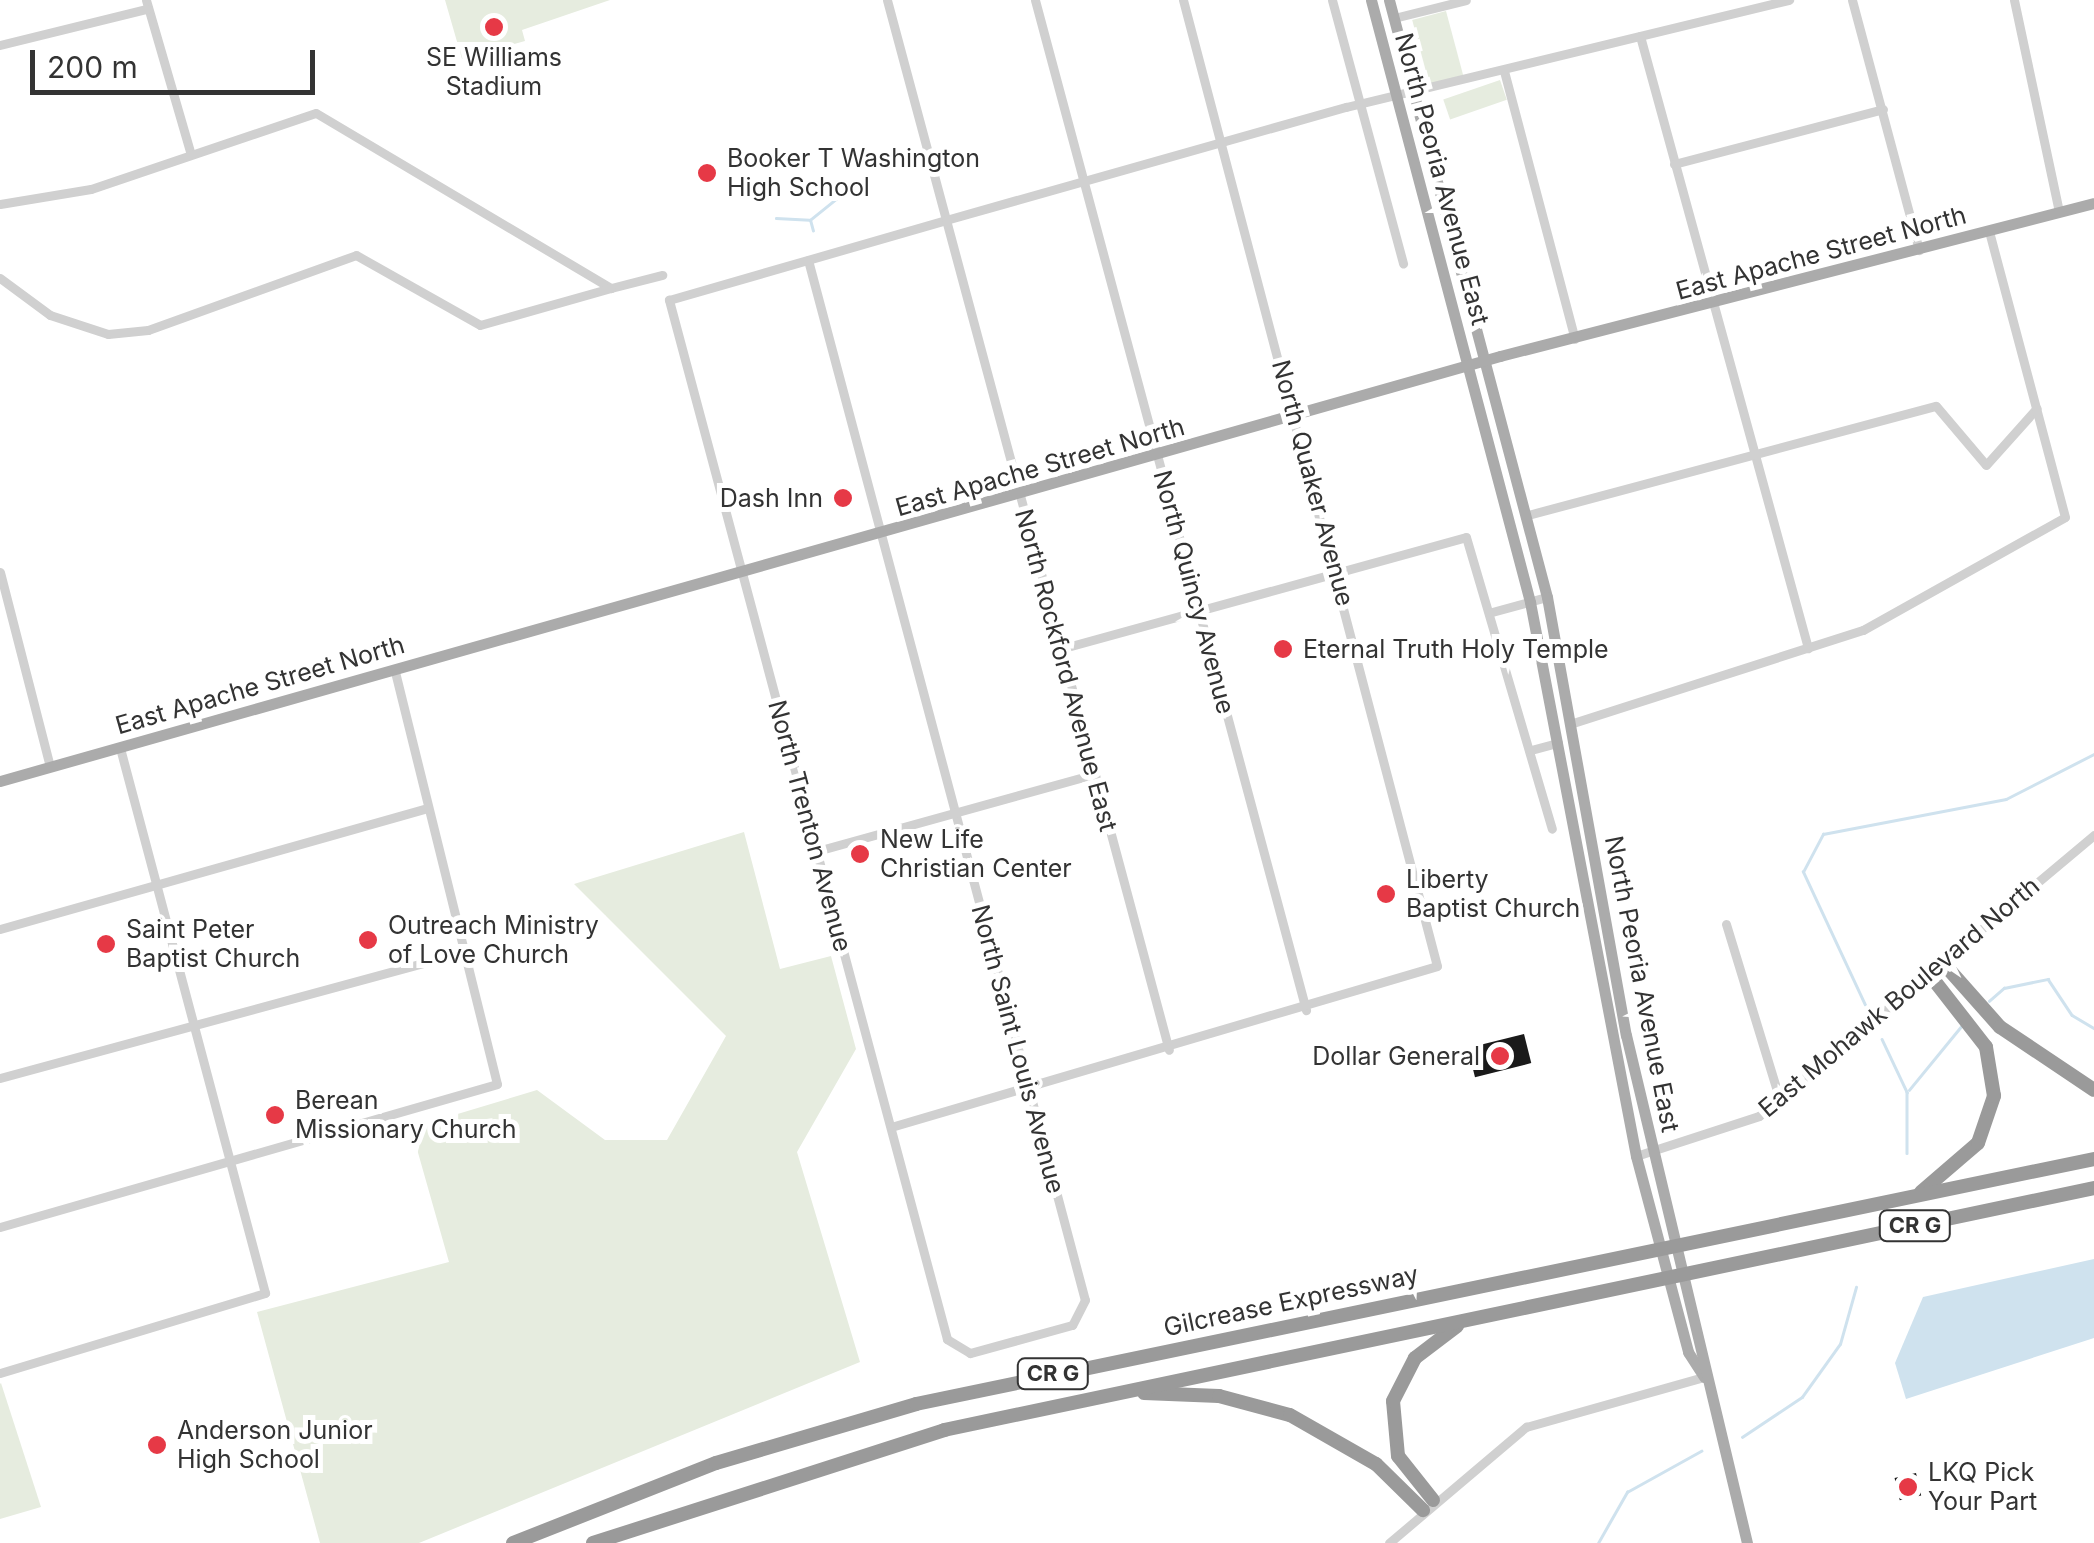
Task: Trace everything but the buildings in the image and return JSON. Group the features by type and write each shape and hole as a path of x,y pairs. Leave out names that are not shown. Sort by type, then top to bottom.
{"highway":[{"path":"1944,964 2000,1027 2094,1090"},
{"path":"1916,1195 1978,1143 1994,1096 1986,1047 1930,975"},
{"name":"Gilcrease Expressway","path":"513,1543 716,1463 916,1404 2094,1159"},
{"name":"CR G","path":"594,1543 826,1461 1114,1393 2094,1188"},
{"path":"1428,1505 1398,1456 1393,1402 1415,1358 1463,1321"},
{"path":"1114,1393 1219,1396 1290,1416 1376,1464 1428,1505"}],"main road":[{"name":"North Peoria Avenue East","path":"1371,0 1530,602 1636,1156 1688,1352 1704,1377"},
{"name":"North Peoria Avenue East","path":"1390,0 1547,597 1652,1152 1704,1348 1704,1377 1747,1543"},
{"name":"East Apache Street North","path":"0,781 1157,458 1486,361 1712,306 2094,203"}],"street":[{"name":"North Rockford Avenue East","path":"887,0 1169,1050"},
{"name":"North Quincy Avenue","path":"1035,0 1306,1010"},
{"name":"North Quaker Avenue","path":"1184,0 1437,966 1306,1010"},
{"path":"1332,0 1403,264"},
{"path":"1394,18 1441,3 1466,0"},
{"path":"808,260 1360,104 1415,94 1789,0"},
{"path":"1852,0 1920,250"},
{"path":"2014,0 2059,212"},
{"path":"0,46 146,4 190,151"},
{"path":"1640,36 1750,454 1808,648"},
{"path":"1504,71 1576,340"},
{"path":"1674,164 1883,108"},
{"path":"0,204 91,188 190,151 316,113 611,288"},
{"path":"1573,723 1808,648 1896,613 2065,517 1989,231"},
{"path":"0,278 67,324 127,334 293,273 356,255 480,325 662,274"},
{"name":"North Trenton Avenue","path":"808,260 669,300 954,1350"},
{"name":"North Saint Louis Avenue","path":"808,260 878,536 1030,1090 1083,1316 970,1353 954,1350"},
{"path":"1528,515 1750,454 1946,408 1972,459 1986,465 2037,408"},
{"path":"1060,648 1335,568 1466,537 1492,612 1552,830"},
{"path":"0,572 50,767"},
{"path":"1492,612 1547,597"},
{"path":"0,1227 497,1084 425,809 395,670"},
{"path":"1531,750 1558,744"},
{"path":"0,1373 265,1293 120,748"},
{"path":"817,850 1095,774"},
{"path":"0,929 425,809"},
{"name":"East Mohawk Boulevard North","path":"1636,1156 1734,1128 1780,1101 2094,835"},
{"path":"1726,924 1780,1101"},
{"path":"0,1078 464,952"},
{"path":"891,1127 1306,1010"},
{"path":"1388,1543 1497,1443 1548,1417 1704,1377"}],"shaded area":[{"name":"SE Williams Stadium","path":"445,0 610,0 522,30 525,41 462,59"},
{"path":"1446,11 1464,78 1430,87 1412,20"},
{"path":"1500,80 1507,100 1450,119 1443,100"},
{"path":"744,832 780,969 831,956 856,1049 797,1152 860,1362 419,1543 320,1543 257,1312 449,1262 411,1128 537,1090 605,1140 667,1140 726,1036 574,884"},
{"path":"0,1384 41,1507 0,1519"}],"water":[{"path":"2094,1259 2094,1338 1906,1399 1895,1363 1923,1297"}],"waterway":[{"path":"813,231 810,220 837,198 837,182"},
{"path":"776,218 809,220"},
{"path":"1865,1005 1803,872 1823,834 2006,799 2094,754"},
{"path":"1989,1001 2004,988 2048,979 2072,1015 2094,1028"},
{"path":"1909,1090 1963,1024"},
{"path":"1882,1039 1907,1092 1907,1153"},
{"path":"1742,1437 1802,1397 1840,1344 1856,1287"},
{"path":"1598,1543 1627,1492 1701,1451"}],"place":[{"name":"SE Williams Stadium","path":"494,27"},
{"name":"Booker T Washington High School","path":"707,173"},
{"name":"Dash Inn","path":"843,498"},
{"name":"Eternal Truth Holy Temple","path":"1283,649"},
{"name":"New Life Christian Center","path":"860,854"},
{"name":"Liberty Baptist Church","path":"1386,894"},
{"name":"Outreach Ministry of Love Church","path":"368,940"},
{"name":"Saint Peter Baptist Church","path":"106,944"},
{"name":"Dollar General","path":"1500,1056"},
{"name":"Berean Missionary Church","path":"275,1115"},
{"name":"Anderson Junior High School","path":"157,1445"},
{"name":"LKQ Pick Your Part","path":"1908,1487"}]}
